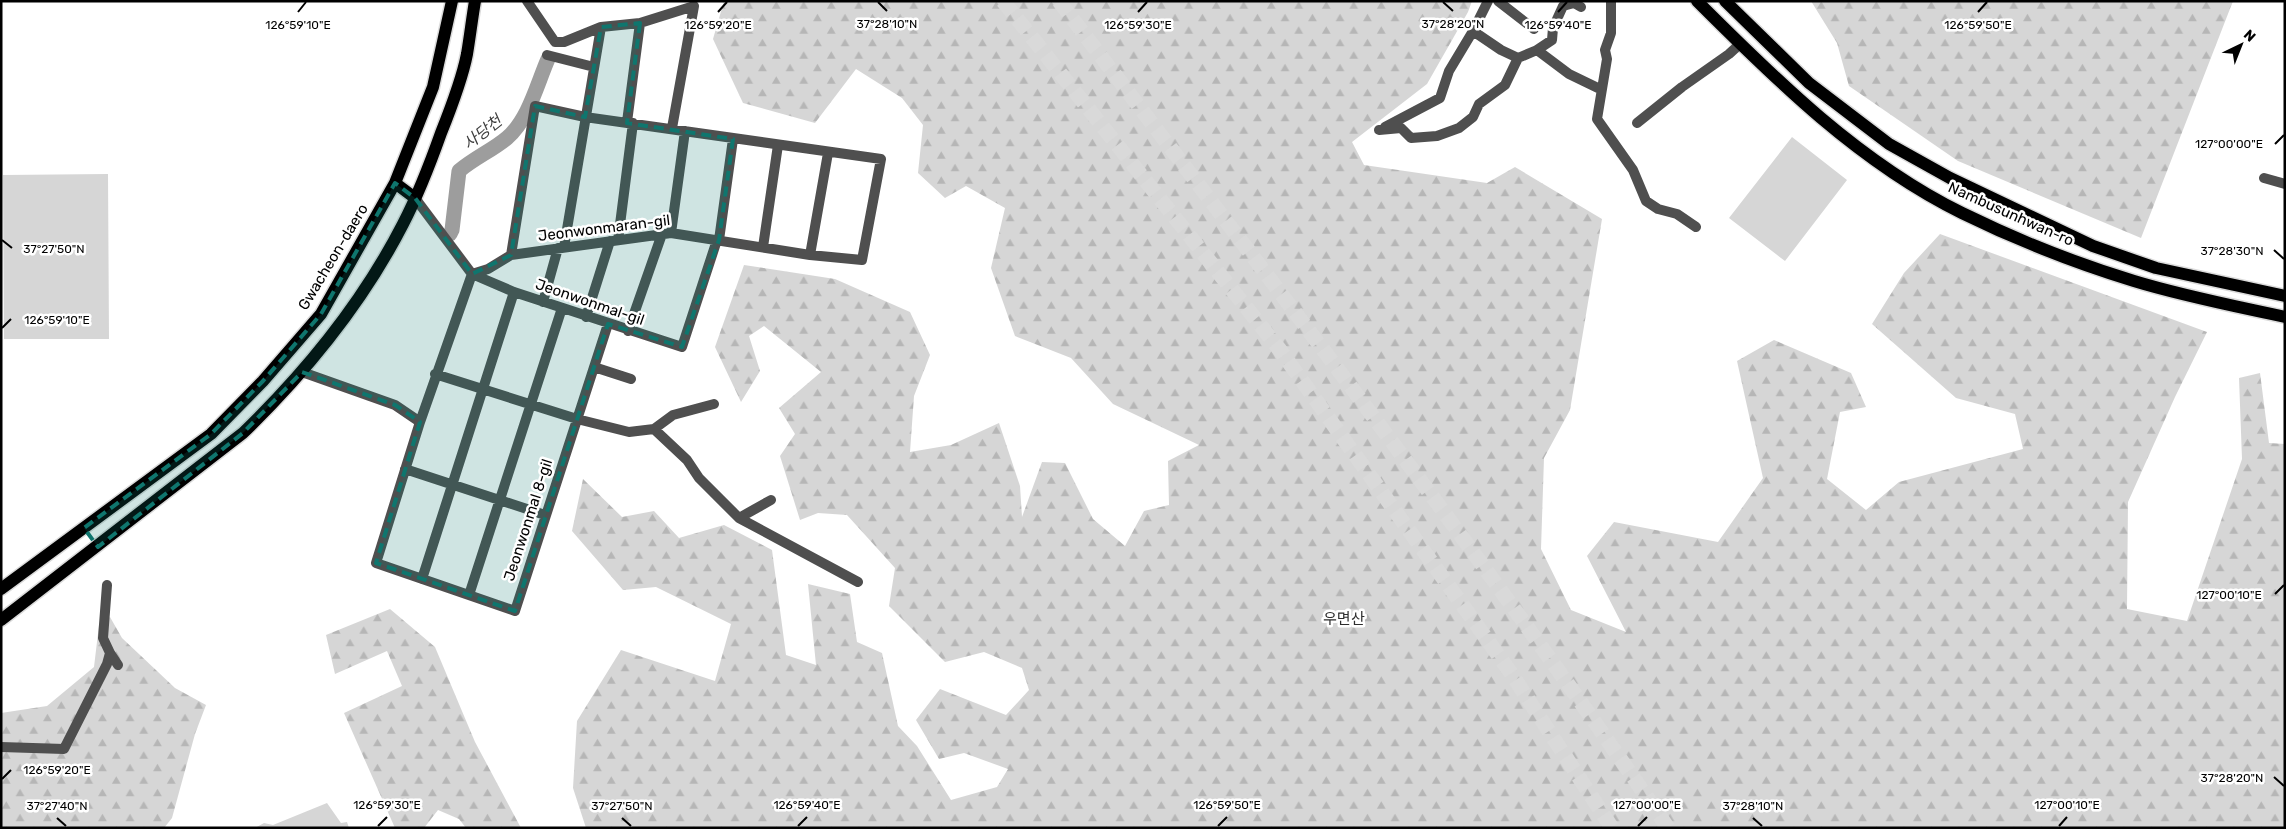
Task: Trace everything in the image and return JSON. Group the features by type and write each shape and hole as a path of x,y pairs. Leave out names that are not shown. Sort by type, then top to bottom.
{"main road":[{"name":"Gwacheon-daero","path":"1,589 211,434 264,381 321,314 395,183 433,87 452,1"},
{"path":"1,620 98,547 243,433 302,372 331,336 376,271 403,224 415,198 449,112 467,56 475,1"},
{"name":"Nambusunhwan-ro","path":"1697,1 1789,90 1853,143 1916,186 1961,212 2044,249 2135,281 2285,317"},
{"name":"Nambusunhwan-ro","path":"1725,1 1809,83 1889,144 1950,178 2093,246 2156,268 2285,296"},
{"path":"395,183 415,198"},
{"path":"84,528 98,547"}],"street":[{"path":"527,1 555,42 564,42 601,27 640,23 694,6 672,128"},
{"path":"1488,1 1449,71 1440,98 1379,130 1401,128 1411,138 1437,136 1459,128 1473,117 1479,104 1505,85 1518,58 1537,50 1552,40 1553,28 1563,6 1574,3 1581,7"},
{"path":"1498,1 1534,29"},
{"path":"1611,1 1612,33 1605,50 1607,59 1600,89 1597,119 1633,170 1646,200 1658,209 1677,214 1696,227"},
{"path":"586,317 614,241 630,123 640,23"},
{"path":"543,302 561,248 601,27"},
{"path":"1473,31 1501,50 1518,58"},
{"path":"1637,123 1740,44"},
{"path":"1537,50 1569,74 1600,89"},
{"path":"547,55 558,60 594,67"},
{"path":"511,255 535,106 586,117 672,128 828,153 810,255"},
{"path":"628,331 667,233 685,131"},
{"path":"718,240 733,139"},
{"path":"763,247 778,145"},
{"name":"Jeonwonmaran-gil","path":"472,274 488,269 511,255 667,233 810,255 862,260 881,159 828,153"},
{"path":"2264,178 2285,184"},
{"name":"Jeonwonmal-gil","path":"415,198 472,274 514,292 682,348 718,240"},
{"path":"472,274 435,374 376,563 470,595 562,308"},
{"path":"422,579 514,292"},
{"name":"Jeonwonmal 8-gil","path":"470,595 515,611 608,324"},
{"path":"594,367 631,379"},
{"path":"302,372 394,405 420,422"},
{"path":"435,374 577,419 629,432 654,429 673,415 714,404"},
{"path":"654,429 688,460 699,478 739,518 858,582"},
{"path":"405,469 545,515"},
{"path":"739,518 771,500"},
{"path":"107,585 103,638 118,666"},
{"path":"1,747 64,748 107,664 110,653"}],"highlighted area":[{"path":"640,23 627,123 733,139 719,240 682,347 608,324 515,611 376,563 420,422 395,405 302,372 243,433 98,547 84,528 211,434 263,381 321,314 395,183 415,198 472,274 511,255 535,106 585,117 601,27"}],"green space":[{"name":"우면산","path":"724,1 1472,1 1468,12 1427,84 1352,142 1364,165 1487,183 1515,167 1602,219 1570,410 1544,458 1541,549 1571,610 1626,632 1587,556 1614,522 1718,542 1763,478 1737,361 1774,340 1851,373 1866,407 1840,412 1827,479 1866,510 1899,482 2023,449 2015,414 1956,398 1872,324 1904,273 1940,234 2207,332 2175,397 2128,502 2127,609 2187,621 2242,459 2239,378 2260,373 2269,443 2285,444 2285,828 586,828 573,788 577,721 621,650 715,681 731,624 656,587 623,590 572,531 583,479 622,517 654,511 679,538 724,525 772,550 786,655 816,665 808,584 850,594 857,642 882,653 898,726 917,746 951,800 997,787 1008,769 964,753 939,759 916,720 940,689 1006,715 1029,690 1022,668 984,652 945,662 889,606 895,568 847,515 818,513 800,520 780,456 795,434 779,408 821,372 764,326 749,336 760,371 741,402 715,347 744,265 835,279 910,312 930,355 914,396 910,452 951,445 999,423 1020,486 1022,517 1042,462 1065,463 1093,519 1125,546 1144,511 1169,505 1168,461 1199,445 1113,404 1071,358 1015,336 991,268 1005,208 966,186 945,198 918,173 923,125 902,98 856,69 815,123 743,103 713,39"},
{"path":"1811,1 2233,1 2141,238 1958,161 1849,86 1837,43"},
{"path":"1792,137 1847,180 1785,261 1729,218"},
{"path":"108,174 109,339 4,339 3,175"},
{"path":"390,609 435,647 475,742 521,828 466,828 459,819 438,810 424,828 395,828 344,713 402,686 387,651 335,674 326,635"},
{"path":"110,617 122,638 175,688 206,705 195,734 172,818 164,828 1,828 1,713 47,706 94,667 99,625"},
{"path":"327,803 341,823 347,822 349,828 255,828 264,823 273,825"}],"waterway":[{"name":"사당천","path":"450,234 459,171 502,142 515,130 532,101 548,59"}],"tunnel":[{"path":"1003,1 1280,350 1511,673 1612,828"},
{"path":"1059,1 1292,308 1445,514 1595,722 1668,828"}]}
